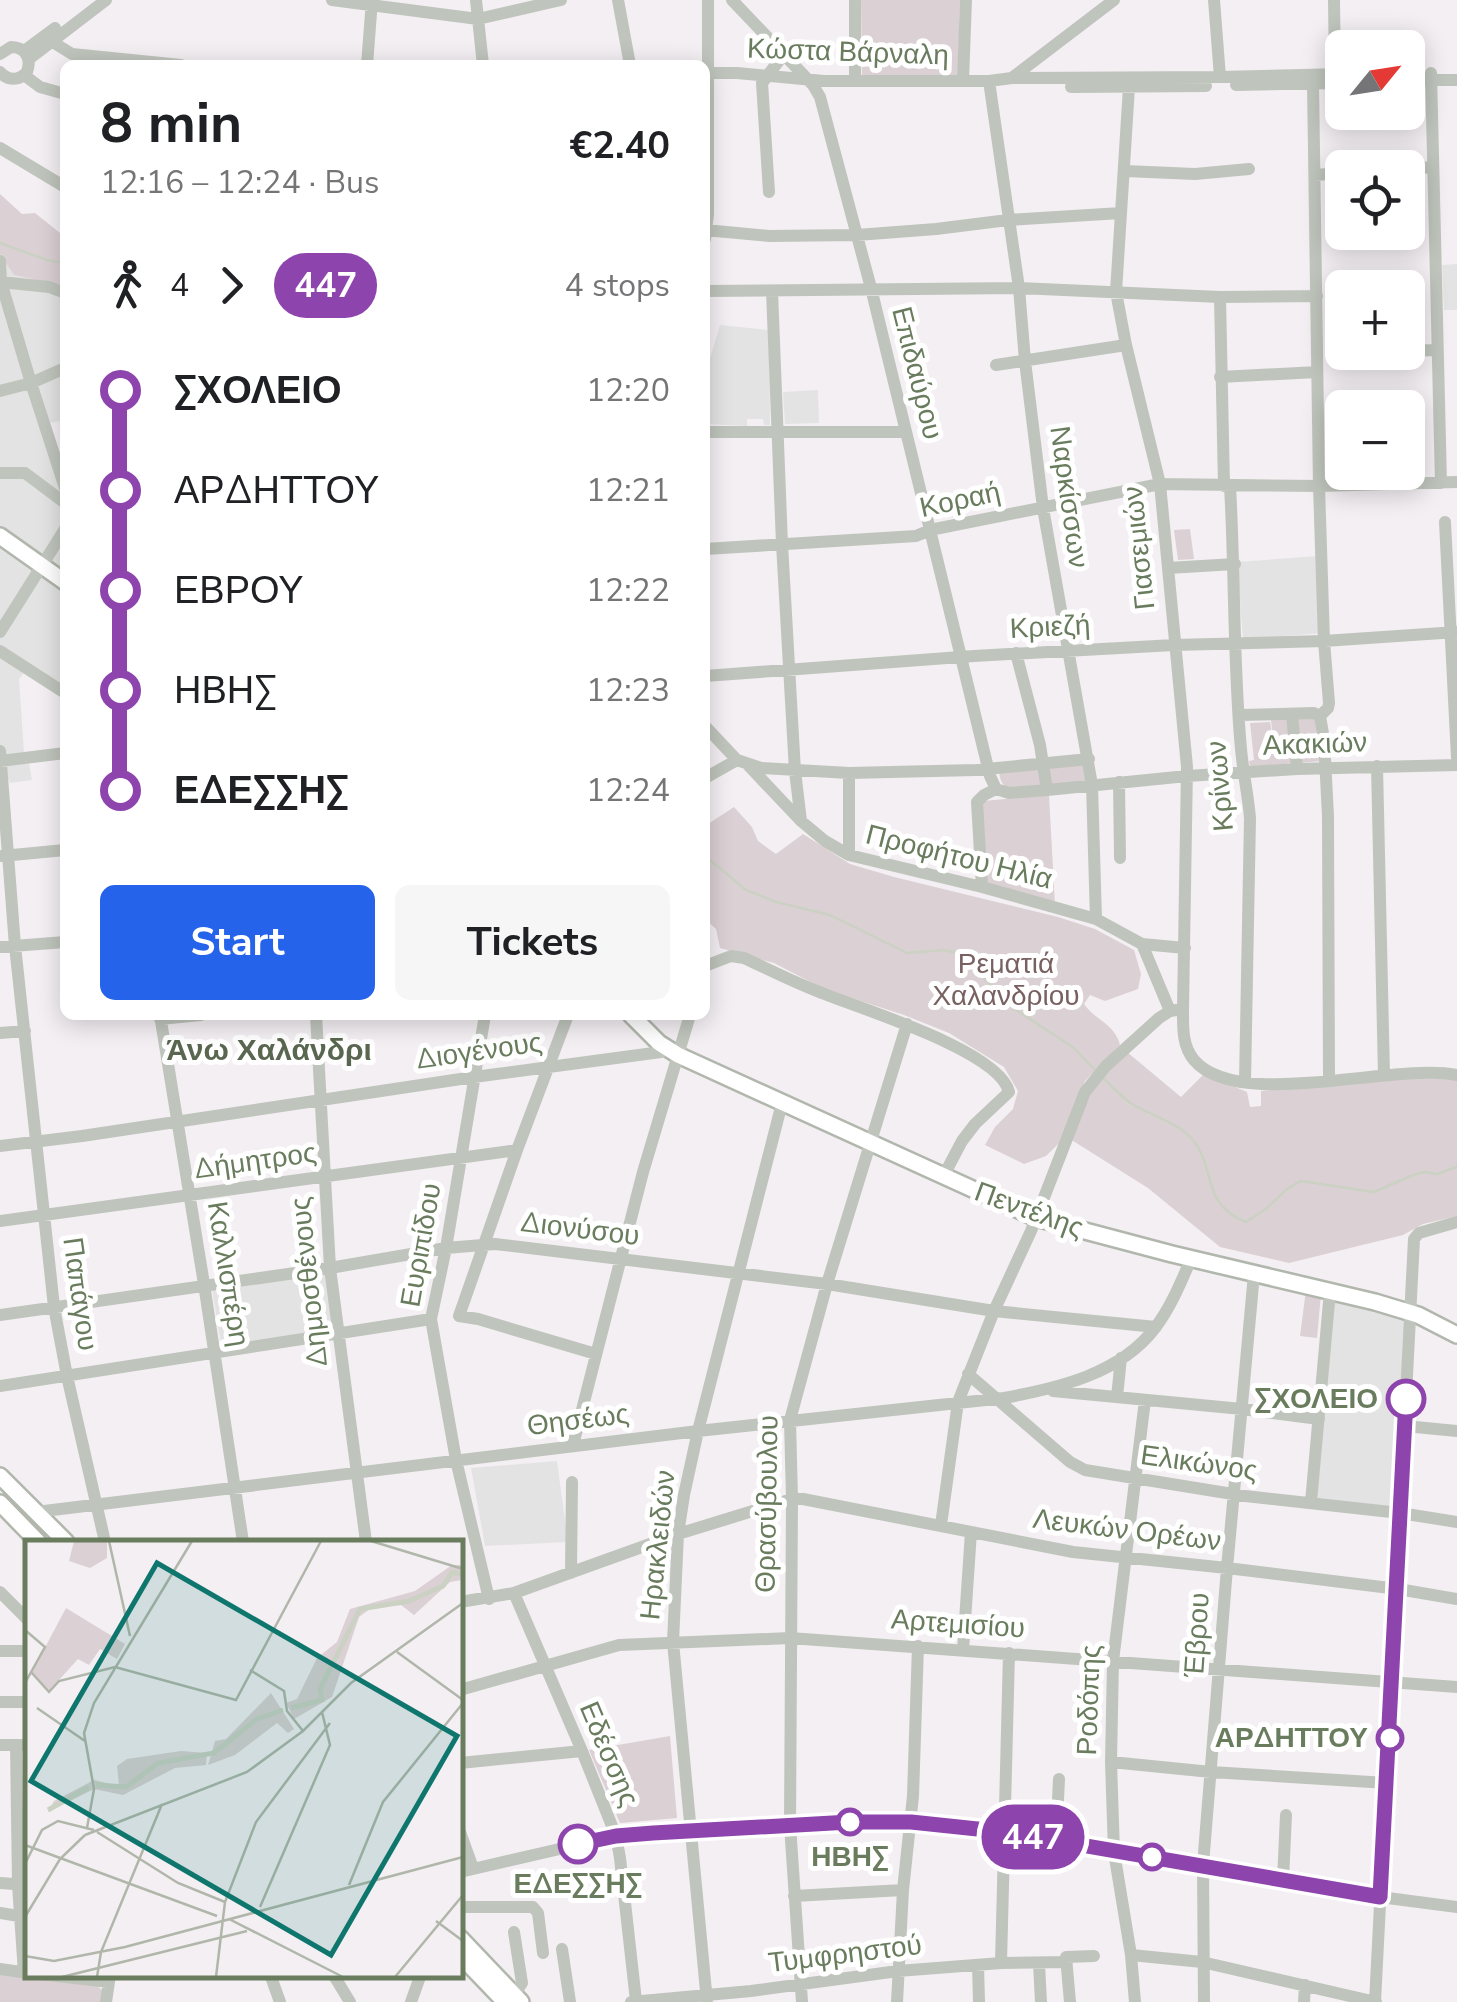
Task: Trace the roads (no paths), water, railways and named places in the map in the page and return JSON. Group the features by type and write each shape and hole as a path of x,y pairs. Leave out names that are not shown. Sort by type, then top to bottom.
{"main road":[{"path":"0,536 60,578"},
{"name":"Πεντέλης","path":"636,1020 672,1052 1036,1218 1411,1312 1457,1335"},
{"path":"0,1476 64,1540"},
{"path":"0,1503 6,1517 35,1540"},
{"path":"462,1941 505,1998"},
{"path":"462,1957 505,1998"}],"street":[{"path":"26,55 93,0"},
{"path":"26,55 106,0"},
{"path":"332,0 478,19 561,0"},
{"path":"476,0 482,60"},
{"path":"618,0 629,60"},
{"path":"706,60 708,0"},
{"name":"Επιδαύρου","path":"732,0 820,97 996,789"},
{"path":"854,81 855,0"},
{"path":"963,81 966,0"},
{"path":"1012,78 1114,0"},
{"path":"1214,0 1220,77"},
{"path":"1334,0 1336,30"},
{"path":"367,60 372,3"},
{"path":"51,41 72,54 131,60"},
{"path":"0,54 11,47 26,55 29,68 16,79 2,78"},
{"path":"768,192 762,83 784,54"},
{"path":"1038,58 1036,69 1042,82"},
{"path":"1425,77 1457,72"},
{"name":"Κώστα Βάρναλη","path":"710,73 824,81 1012,78 1042,82"},
{"path":"24,75 40,87 60,93"},
{"path":"1425,75 1457,80"},
{"path":"1431,76 1440,483"},
{"path":"1042,82 1325,77"},
{"path":"820,97 824,81"},
{"name":"Κώστα Βάρναλη","path":"989,81 1004,86 1042,82"},
{"name":"Ναρκίσσων","path":"989,81 1020,288 1043,508 1089,759 1096,919"},
{"path":"1042,82 1130,87 1325,81"},
{"path":"1314,84 1319,486 1329,703 1320,716 1326,768 1328,1080"},
{"name":"Γιασεμιών","path":"1130,87 1116,292 1160,484 1187,776 1184,948 1176,1010"},
{"path":"0,148 60,185"},
{"path":"1425,168 1432,167"},
{"path":"1125,171 1195,174 1249,170"},
{"path":"1315,175 1325,174"},
{"path":"710,233 856,235 1121,214"},
{"path":"0,261 1,282 60,473"},
{"path":"1,282 60,291"},
{"path":"710,292 1020,288 1220,297 1317,296"},
{"path":"772,291 788,670 801,820"},
{"name":"Κρίνων","path":"1220,297 1220,377 1235,564 1240,746 1250,818 1244,1082"},
{"path":"996,365 1126,345"},
{"path":"1425,351 1436,350"},
{"path":"0,391 31,384 60,370"},
{"path":"1220,377 1317,372"},
{"path":"710,432 906,432"},
{"path":"0,473 25,473 60,499"},
{"name":"Κοραή","path":"710,549 907,537 1160,484 1319,486 1457,482"},
{"path":"1445,522 1454,632 1457,762"},
{"path":"0,632 60,537"},
{"path":"1168,568 1235,564"},
{"name":"Κριεζή","path":"710,676 962,657 1454,632"},
{"path":"0,651 60,690"},
{"path":"1016,654 1047,790"},
{"path":"1292,714 1297,769"},
{"name":"Ακακιών","path":"1240,716 1320,716"},
{"name":"Προφήτου Ηλία","path":"710,731 824,841 849,855 1096,919 1142,944 1184,948"},
{"path":"1273,744 1324,739"},
{"name":"Παπάγου","path":"0,751 4,856 54,1308 104,1540"},
{"path":"0,761 60,754"},
{"path":"710,776 743,762 795,770 849,772 989,770 1089,759"},
{"name":"Ακακιών","path":"996,789 1008,793 1244,772 1457,762"},
{"path":"1377,766 1384,1075"},
{"path":"849,772 849,855"},
{"path":"1119,782 1120,858"},
{"path":"982,887 977,802 996,789"},
{"path":"4,856 60,850"},
{"path":"0,947 60,942"},
{"path":"1142,944 1176,1010 1194,1060 1218,1076 1283,1084 1384,1075 1457,1075"},
{"path":"710,964 730,956 744,958 907,1024 951,1044 998,1073 1009,1087 1006,1097 962,1141 943,1177"},
{"path":"941,1525 958,1402 1078,1107 1106,1066 1159,1018 1176,1010"},
{"name":"Καλλισπέρη","path":"161,1020 243,1540"},
{"name":"Δημοσθένους","path":"316,1020 330,1268 366,1540"},
{"name":"Ευριπίδου","path":"484,1020 431,1319 456,1460 489,1599"},
{"path":"566,1020 459,1316 596,1354"},
{"path":"573,1445 672,1052 688,1020"},
{"name":"Θρασύβουλου","path":"802,2002 790,1825 790,1420 907,1024"},
{"path":"0,1033 25,1031"},
{"name":"Διογένους","path":"0,1146 474,1076 672,1052"},
{"name":"Ηρακλειδών","path":"706,1998 672,1642 678,1534 698,1430 782,1104"},
{"name":"Δήμητρος","path":"0,1221 516,1150"},
{"path":"1131,1955 1202,1962 1375,2002 1416,1235 1457,1222"},
{"name":"Διονύσου","path":"0,1314 495,1244 828,1284 994,1311 1156,1328"},
{"name":"Θησέως","path":"36,1512 1045,1390 1086,1377 1121,1358 1156,1328 1191,1259"},
{"name":"Έβρου","path":"1204,2002 1203,1865 1254,1274"},
{"path":"1311,1502 1330,1291"},
{"path":"0,1386 431,1319"},
{"path":"1410,1345 1430,1321"},
{"path":"1117,1397 1121,1358"},
{"name":"Ελικώνος","path":"968,1374 1077,1466 1094,1472 1457,1522"},
{"path":"1045,1390 1318,1419"},
{"name":"Ροδόπης","path":"1135,2002 1114,1852 1112,1662 1145,1400"},
{"path":"1405,1426 1457,1431"},
{"path":"571,1572 572,1482"},
{"path":"462,1602 514,1593 678,1534 792,1499"},
{"name":"Λευκών Ορέων","path":"792,1499 1073,1552 1457,1599"},
{"path":"963,1650 970,1532"},
{"path":"0,1592 25,1617"},
{"name":"Εδέσσης","path":"514,1593 616,1836 634,2001"},
{"name":"Αρτεμισίου","path":"462,1689 619,1646 790,1638 1457,1687"},
{"path":"897,2002 911,1822 918,1646"},
{"path":"1001,1963 1009,1653"},
{"path":"0,1745 22,1745 17,1816 25,1954"},
{"path":"462,1763 582,1751"},
{"path":"1111,1762 1387,1783"},
{"path":"1056,1841 1059,1779"},
{"path":"1283,1880 1286,1815"},
{"path":"462,1843 467,1870 616,1836 911,1822 1006,1832 1457,1908"},
{"path":"0,1883 23,1885"},
{"path":"794,1896 903,1890"},
{"path":"462,1907 533,1907 538,1913 543,1953"},
{"path":"0,1913 23,1916"},
{"path":"505,1998 522,1983 514,1932"},
{"path":"562,1949 570,2002"},
{"name":"Τυμφρηστού","path":"634,2001 706,1998 898,1971 1039,1964 1094,1956"},
{"path":"1066,1960 1070,2002"},
{"path":"1039,1964 1040,2002"},
{"path":"978,1965 979,2002"},
{"path":"0,1969 25,1973"},
{"path":"271,1977 280,2002"},
{"path":"335,1977 350,2002"},
{"path":"412,2002 420,1977"},
{"path":"106,2002 109,1978"},
{"path":"1304,2002 1305,1985"}],"waterway":[{"path":"0,243 60,262"},
{"path":"710,860 746,890 830,915 907,953 943,950 963,954 1007,1004 1074,1048 1094,1069"},
{"path":"1103,1078 1132,1104 1172,1124 1193,1140 1215,1195 1231,1214 1246,1222 1301,1181 1374,1192 1413,1175 1437,1174 1457,1167"}],"place":[{"name":"ΣΧΟΛΕΙΟ","path":"1406,1399"},
{"name":"ΑΡΔΗΤΤΟΥ","path":"1390,1738"},
{"name":"ΗΒΗΣ","path":"850,1822"},
{"name":"ΕΔΕΣΣΗΣ","path":"578,1844"}],"district":[{"name":"Άνω Χαλάνδρι","path":"269,1050"}],"park label":[{"name":"Ρεματιά Χαλανδρίου","path":"1006,980"}]}
